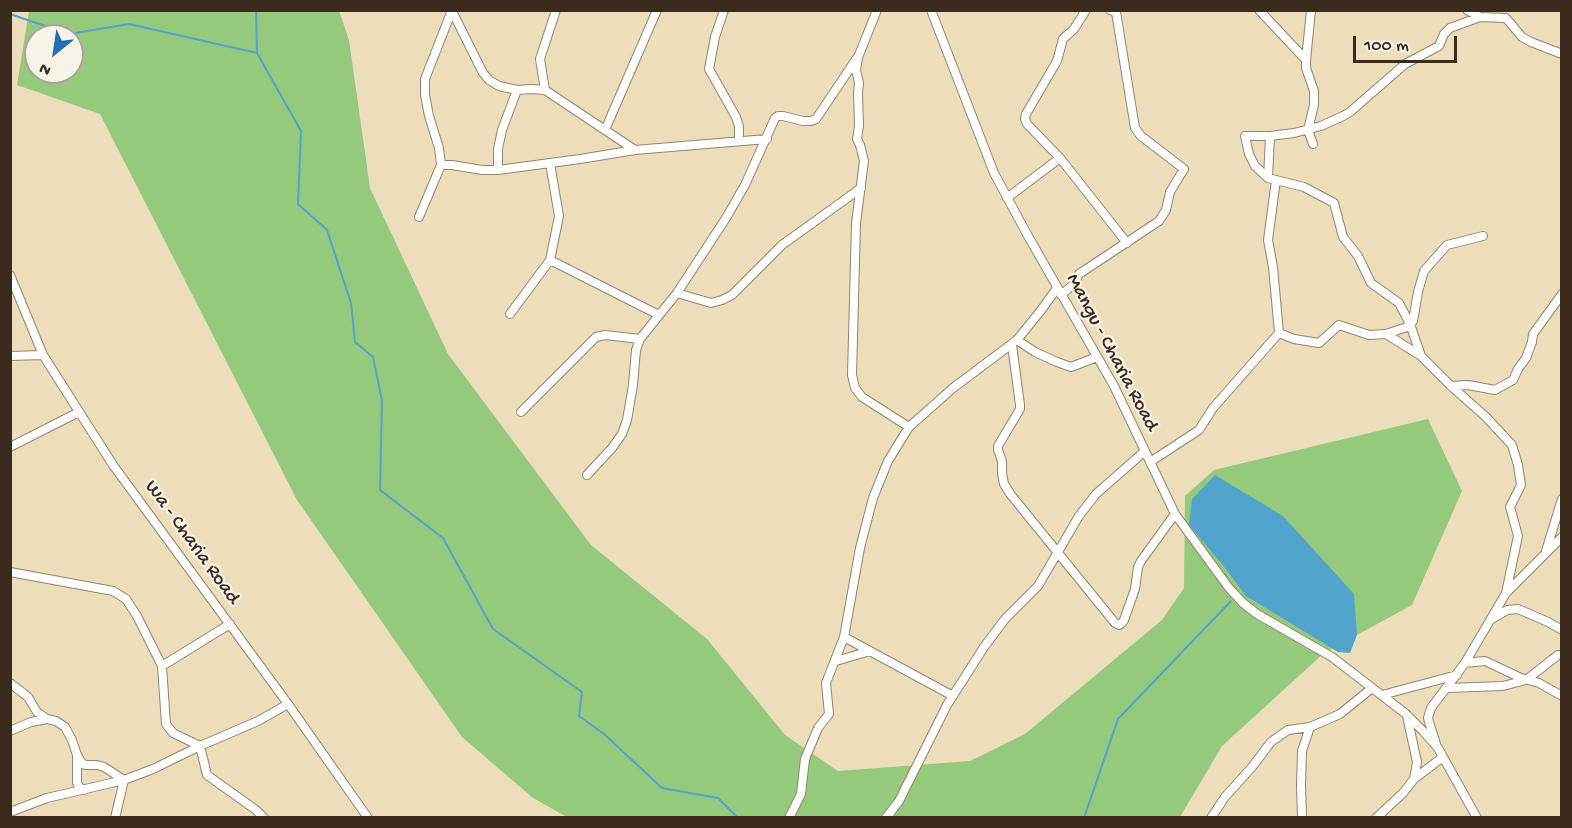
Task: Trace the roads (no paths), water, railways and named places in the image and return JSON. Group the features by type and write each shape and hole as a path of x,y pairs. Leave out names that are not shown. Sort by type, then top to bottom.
{"street":[{"path":"545,90 540,59 556,10"},
{"path":"605,130 657,10"},
{"path":"724,10 715,37 709,69 736,117 739,126 739,140"},
{"path":"877,10 859,55 856,70 859,83 857,139 864,161 856,223 852,375 855,388 862,397 909,427"},
{"name":"Mangu - Charia Road","path":"931,10 987,158 1007,198 1114,386 1175,514 1229,588 1243,603 1257,614 1332,657 1406,714 1438,748"},
{"path":"1086,10 1074,29 1063,39 1057,61 1025,119 1027,124 1060,158 1126,243"},
{"path":"789,818 801,794 805,759 818,728 829,714 826,683 844,637 857,559 873,498 888,460 909,427 953,388 1014,343 1059,291 1074,284 1079,274 1159,221 1163,217 1170,192 1185,169 1141,136 1135,128 1116,12 1110,10"},
{"path":"1259,10 1306,60"},
{"path":"1311,10 1306,68 1314,91 1314,105 1308,130 1313,144"},
{"path":"1467,10 1480,17"},
{"path":"452,11 483,73 489,80 499,86 517,90 545,90 635,150"},
{"path":"419,217 441,165 439,148 425,95 425,79 452,11"},
{"path":"1421,356 1410,324 1399,303 1371,283 1356,252 1343,237 1334,203 1304,187 1272,179 1255,166 1249,154 1245,136 1270,136 1308,130 1350,112 1405,64 1439,46 1444,34 1450,28 1480,17 1507,14 1522,37 1562,54"},
{"path":"587,475 622,434 627,420 636,350 640,339 677,293 726,218 745,186 775,118 778,116 803,121 816,119 859,55"},
{"path":"498,170 498,149 502,130 517,90"},
{"path":"1150,462 1199,430 1213,408 1279,333 1268,240 1272,179 1270,136"},
{"path":"441,165 498,170 635,150 767,139"},
{"path":"1007,198 1060,158"},
{"path":"510,314 550,260 560,216 550,163"},
{"path":"677,293 711,303 732,295 782,245 861,188"},
{"path":"1279,333 1294,339 1319,343 1339,326 1369,334 1386,334 1410,324 1413,321 1424,272 1447,245 1483,236"},
{"path":"550,260 659,315"},
{"name":"Wa - Charia Road","path":"10,275 43,355 113,465 288,704 368,818"},
{"path":"1451,386 1468,385 1495,390 1513,380 1526,358 1533,334 1562,294"},
{"path":"1386,334 1421,356 1486,417 1512,445 1521,485 1510,507 1518,536 1506,593"},
{"path":"521,412 596,337 605,335 640,339"},
{"path":"1014,343 1071,367 1097,357"},
{"path":"1014,343 1020,409 998,446 1004,484 1115,623 1119,625 1124,620 1135,589 1138,567 1175,514"},
{"path":"10,356 43,355"},
{"path":"10,447 79,412"},
{"path":"886,818 899,801 953,696 977,657 1005,619 1038,586 1079,516 1096,494 1144,450"},
{"path":"1544,555 1562,499"},
{"path":"1477,818 1438,748 1428,718 1431,708 1479,642 1506,593 1562,537"},
{"path":"10,572 113,591 126,599 162,666 166,724 173,733 200,746"},
{"path":"1491,619 1507,610 1518,609 1562,630"},
{"path":"162,666 230,624"},
{"path":"844,637 953,696"},
{"path":"1479,642 1485,661"},
{"path":"836,661 870,651"},
{"path":"1447,688 1503,686 1526,680 1558,655 1562,655"},
{"path":"1465,663 1485,661 1526,680 1539,683 1562,696"},
{"path":"1382,695 1456,675"},
{"path":"10,683 28,697 37,712 65,727 81,762 85,765 104,767 124,780"},
{"path":"1211,818 1225,797 1271,742 1288,730 1310,728 1340,714 1372,688"},
{"path":"10,812 47,798 124,780 153,769 258,721 288,704"},
{"path":"1406,714 1417,762 1414,779"},
{"path":"10,731 31,722 47,719"},
{"path":"1302,818 1302,751 1310,728"},
{"path":"200,746 207,775 264,818"},
{"path":"77,755 77,783 84,790"},
{"path":"1376,818 1414,779 1443,757"},
{"path":"115,818 124,780"}],"water":[{"path":"1215,475 1283,516 1354,594 1357,635 1350,653 1338,652 1246,596 1189,525 1192,499"}],"waterway":[{"path":"256,10 257,53 301,131 298,204 327,230 351,303 355,342 373,357 382,401 380,490 443,538 493,629 582,692 579,716 604,734 662,788 718,798 738,818"},
{"path":"10,14 69,34 129,24 257,53"},
{"path":"1084,818 1118,719 1231,601"}]}
